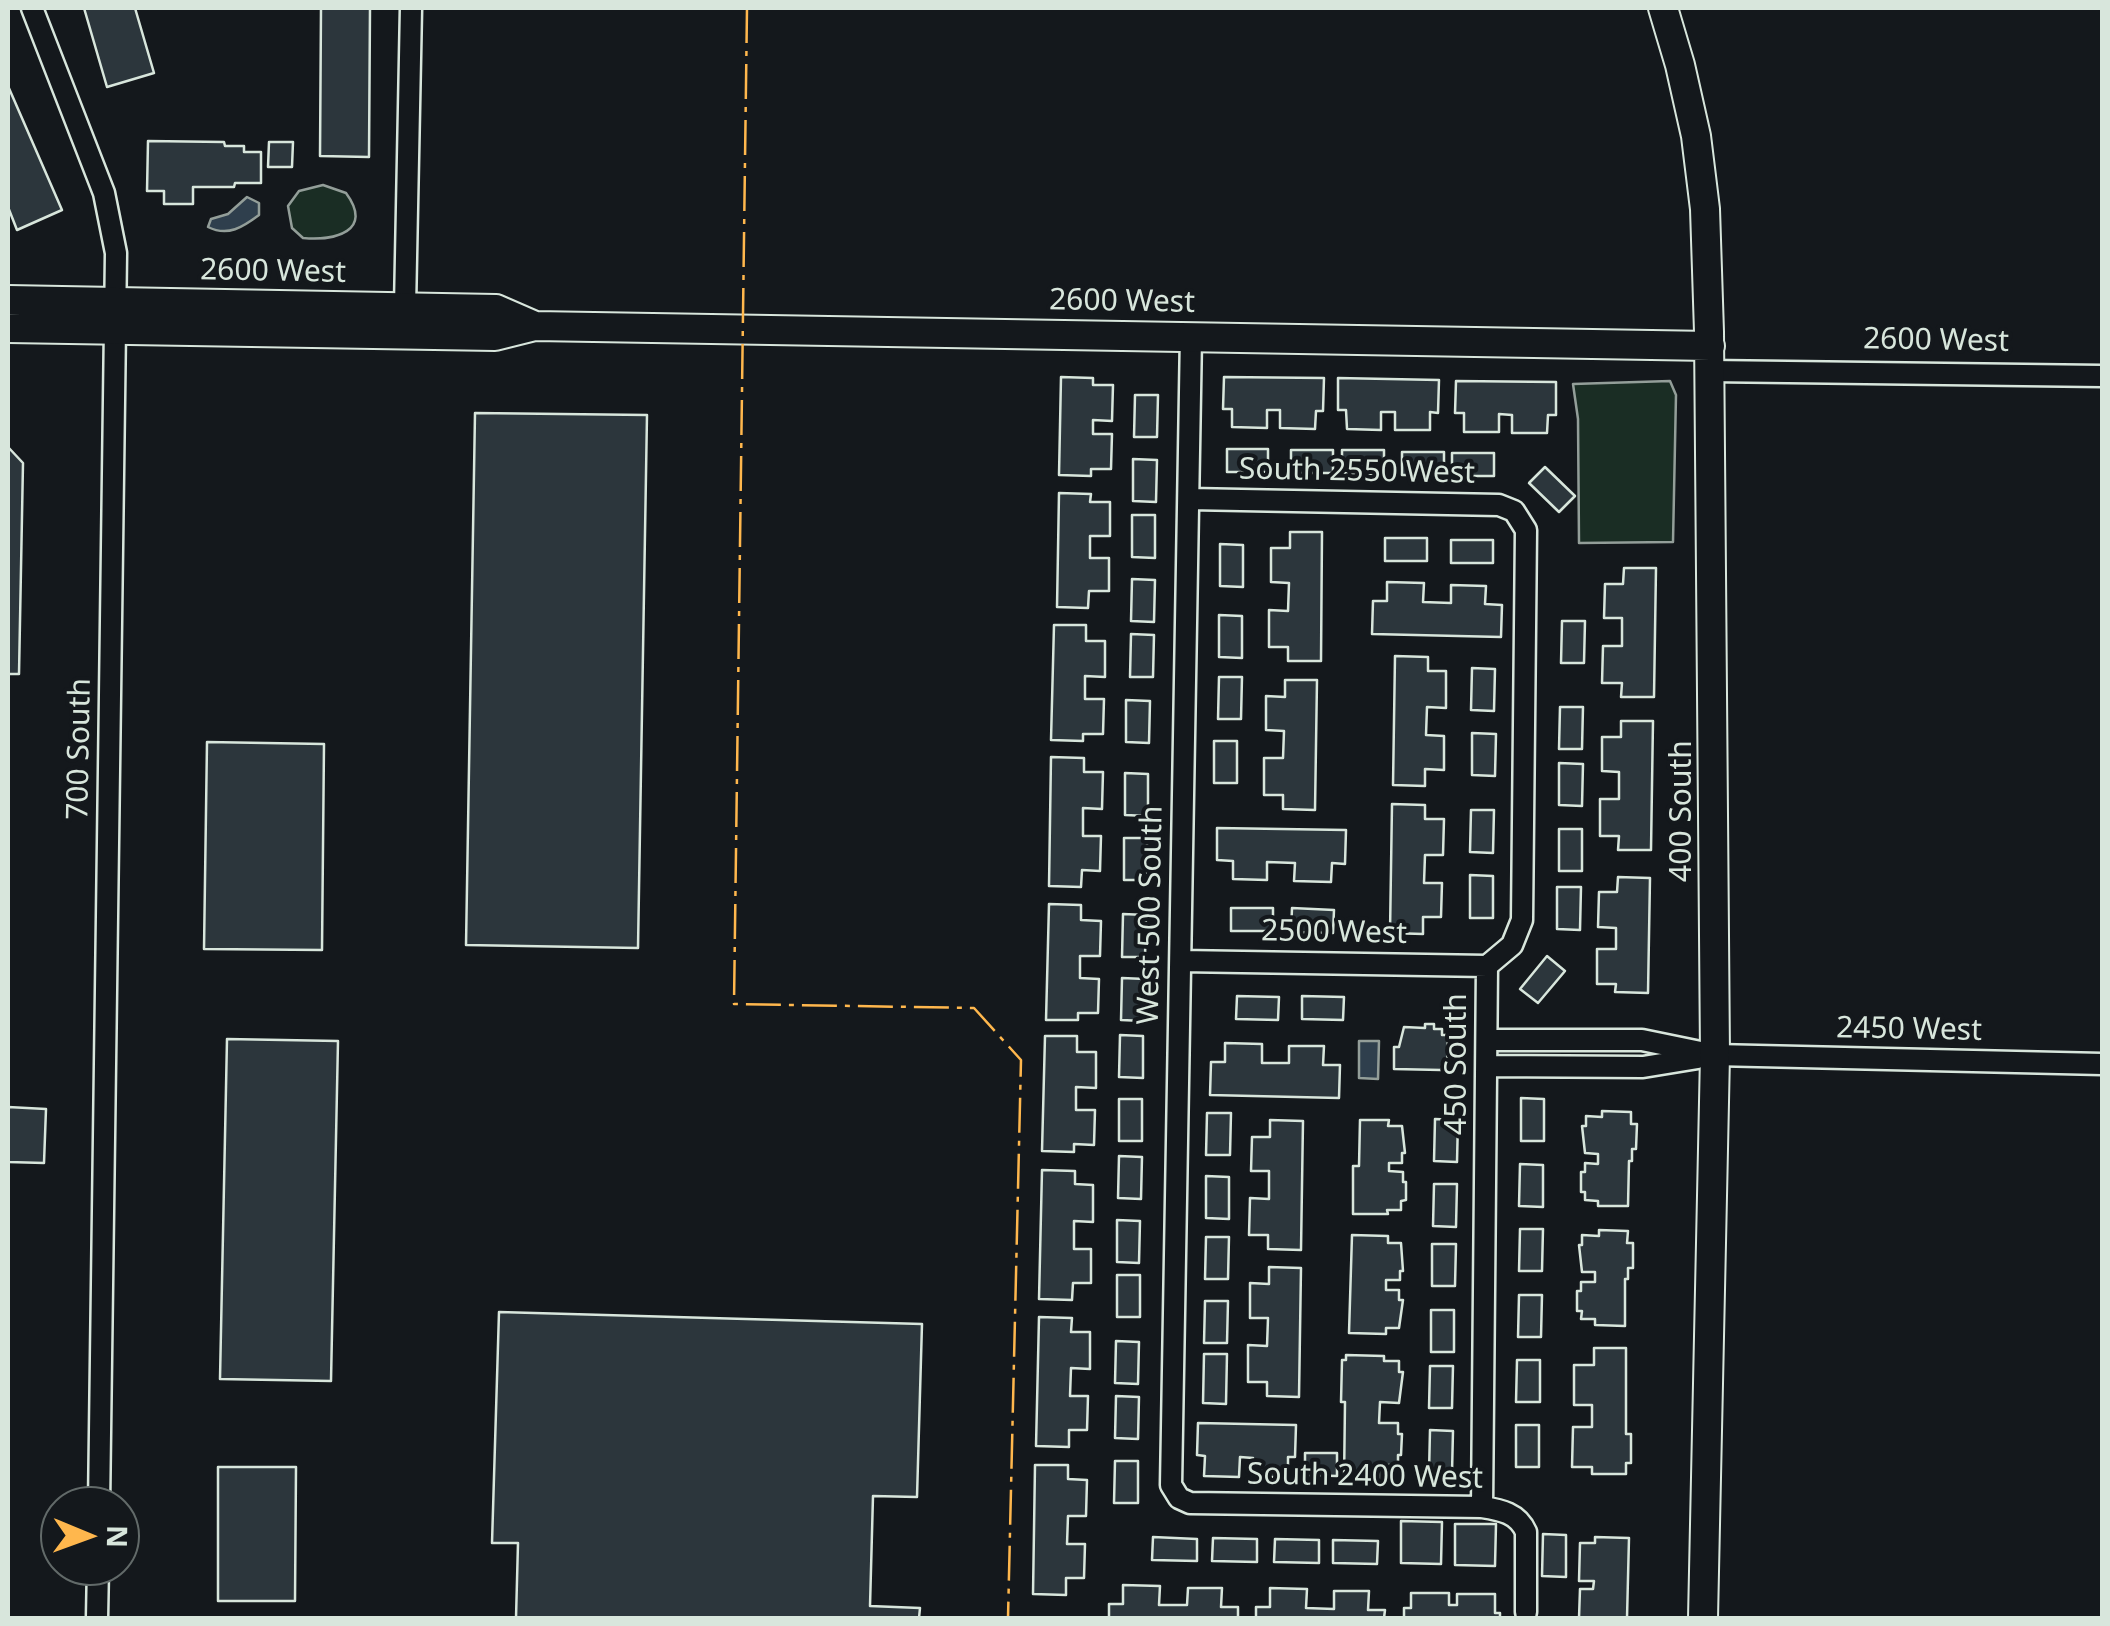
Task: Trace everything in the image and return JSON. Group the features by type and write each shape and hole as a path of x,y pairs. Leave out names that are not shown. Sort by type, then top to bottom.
{"street":[{"name":"700 South","path":"32,8 111,214 116,253 99,1486"},
{"path":"406,307 410,8"},
{"name":"400 South","path":"1662,8 1696,136 1704,209 1710,358 1715,1055 1703,1618"},
{"name":"2600 West","path":"8,300 116,316 496,336 534,326 1192,335 2102,376"},
{"name":"2600 West","path":"8,328 116,316 406,307 496,309 534,326"},
{"name":"West 500 South","path":"1176,1495 1170,1476 1192,335"},
{"name":"South 2550 West","path":"1190,499 1499,504 1519,516"},
{"name":"450 South","path":"1482,1507 1487,966 1512,945 1522,920 1528,544 1519,516"},
{"name":"2500 West","path":"1180,960 1487,966"},
{"path":"1488,1040 1642,1040 1715,1055"},
{"path":"1488,1066 1643,1067 1715,1055"},
{"name":"2450 West","path":"1715,1055 2102,1064"},
{"name":"South 2400 West","path":"1176,1495 1190,1503 1482,1507 1507,1513 1525,1528 1526,1612"},
{"path":"97,1618 98,1586"}],"green space":[{"path":"323,185 346,193 354,206 353,225 327,238 303,238 292,228 288,206 299,191"},
{"path":"1670,381 1676,395 1673,542 1579,543 1578,419 1573,384"}],"water":[{"path":"247,197 259,203 259,215 229,231 208,227 211,219 228,214"},
{"path":"1359,1041 1379,1041 1378,1079 1359,1078"}],"building":[{"path":"84,8 135,8 154,73 107,87"},
{"path":"321,8 370,8 369,157 320,156"},
{"path":"8,86 62,210 17,230 8,207"},
{"path":"148,141 224,142 225,146 244,146 244,152 261,152 261,183 193,187 193,204 164,204 164,191 147,191"},
{"path":"269,142 293,142 292,167 268,167"},
{"path":"1061,377 1093,378 1093,385 1113,385 1112,421 1093,420 1093,434 1112,434 1111,469 1091,469 1091,476 1059,475"},
{"path":"1224,377 1324,378 1323,411 1316,411 1315,429 1280,428 1280,410 1267,410 1267,428 1232,427 1232,409 1223,409"},
{"path":"1338,378 1439,380 1438,413 1430,412 1430,430 1395,430 1395,412 1381,412 1381,430 1347,429 1346,410 1338,410"},
{"path":"1456,381 1556,382 1556,415 1548,415 1547,433 1512,433 1512,415 1499,414 1499,432 1464,432 1464,413 1455,413"},
{"path":"1135,395 1158,395 1157,437 1134,437"},
{"path":"475,413 647,415 638,948 466,945"},
{"path":"8,447 23,463 19,674 8,674"},
{"path":"1227,449 1268,449 1268,472 1227,472"},
{"path":"1291,450 1333,450 1333,473 1291,473"},
{"path":"1342,450 1384,450 1384,474 1342,473"},
{"path":"1402,452 1444,452 1444,475 1402,475"},
{"path":"1452,453 1494,453 1494,476 1452,476"},
{"path":"1133,459 1157,460 1156,502 1133,501"},
{"path":"1545,467 1575,496 1559,512 1529,483"},
{"path":"1059,493 1091,494 1090,502 1110,502 1110,536 1090,536 1090,558 1109,558 1109,591 1089,591 1088,608 1057,607"},
{"path":"1132,515 1155,515 1155,558 1132,557"},
{"path":"1290,532 1322,532 1321,661 1288,661 1288,647 1269,647 1269,610 1288,611 1289,583 1271,582 1271,548 1290,548"},
{"path":"1385,538 1427,538 1427,561 1385,561"},
{"path":"1451,540 1493,540 1493,563 1451,563"},
{"path":"1220,544 1243,545 1243,587 1220,586"},
{"path":"1624,568 1656,568 1654,697 1621,697 1622,683 1602,683 1603,646 1622,646 1622,618 1604,618 1605,584 1623,584"},
{"path":"1132,579 1155,580 1154,622 1131,621"},
{"path":"1387,582 1424,583 1423,602 1451,603 1451,585 1486,586 1485,604 1502,605 1501,637 1372,634 1373,601 1387,601"},
{"path":"1219,615 1242,616 1242,658 1219,657"},
{"path":"1562,621 1585,621 1584,663 1561,663"},
{"path":"1054,625 1086,625 1086,641 1105,641 1105,677 1085,676 1085,699 1104,699 1103,734 1083,734 1083,741 1051,740"},
{"path":"1131,634 1154,635 1153,677 1130,677"},
{"path":"1395,656 1428,657 1428,671 1446,671 1446,708 1427,707 1426,735 1444,736 1444,770 1425,769 1425,786 1393,785"},
{"path":"1472,668 1495,669 1494,711 1471,710"},
{"path":"1219,677 1242,677 1241,719 1218,719"},
{"path":"1285,680 1317,680 1315,810 1283,809 1283,795 1264,795 1264,758 1283,758 1284,731 1266,730 1266,696 1285,697"},
{"path":"1126,700 1150,701 1149,743 1126,742"},
{"path":"1560,707 1583,707 1582,749 1559,749"},
{"path":"1621,721 1653,721 1651,850 1618,850 1619,836 1600,836 1600,799 1619,799 1619,772 1602,771 1602,737 1621,737"},
{"path":"1472,733 1496,734 1495,776 1472,775"},
{"path":"1214,741 1237,741 1237,783 1214,783"},
{"path":"207,742 324,744 322,950 204,949"},
{"path":"1051,757 1084,758 1084,772 1103,772 1102,809 1083,808 1083,836 1101,836 1100,871 1082,870 1081,887 1049,886"},
{"path":"1559,763 1583,764 1582,806 1559,805"},
{"path":"1125,773 1148,774 1148,816 1125,815"},
{"path":"1392,804 1425,805 1425,819 1444,819 1443,855 1425,855 1424,883 1442,883 1441,917 1423,917 1423,934 1390,933"},
{"path":"1471,810 1494,810 1493,853 1470,852"},
{"path":"1217,828 1346,830 1345,864 1332,863 1331,882 1294,881 1295,863 1267,862 1267,880 1233,879 1233,861 1217,860"},
{"path":"1559,829 1582,829 1582,871 1559,871"},
{"path":"1124,838 1147,838 1147,880 1124,880"},
{"path":"1470,875 1493,876 1493,918 1470,918"},
{"path":"1618,877 1650,878 1648,993 1615,992 1616,984 1597,984 1597,949 1616,949 1616,928 1598,927 1599,892 1617,892"},
{"path":"1557,887 1581,887 1580,930 1557,929"},
{"path":"1049,904 1081,905 1081,920 1101,921 1100,956 1080,956 1080,978 1099,979 1098,1013 1078,1013 1078,1020 1046,1020"},
{"path":"1231,908 1273,908 1273,931 1231,931"},
{"path":"1292,908 1334,910 1333,933 1291,932"},
{"path":"1123,914 1146,915 1145,957 1122,957"},
{"path":"1547,956 1565,971 1538,1003 1520,989"},
{"path":"1122,978 1145,979 1144,1021 1121,1020"},
{"path":"1237,996 1279,997 1278,1020 1236,1019"},
{"path":"1302,996 1344,997 1343,1020 1302,1019"},
{"path":"1425,1024 1434,1024 1434,1029 1442,1029 1442,1035 1448,1035 1447,1064 1442,1064 1441,1070 1394,1069 1394,1047 1399,1047 1404,1027 1425,1028"},
{"path":"1120,1035 1143,1036 1143,1078 1119,1077"},
{"path":"1045,1036 1077,1036 1077,1052 1096,1052 1096,1088 1076,1087 1076,1110 1095,1110 1094,1145 1074,1144 1074,1152 1042,1151"},
{"path":"227,1039 338,1041 331,1381 220,1379"},
{"path":"1225,1043 1262,1044 1262,1063 1289,1063 1289,1046 1324,1046 1323,1065 1340,1065 1339,1098 1210,1095 1211,1062 1225,1062"},
{"path":"1521,1098 1544,1099 1544,1141 1521,1141"},
{"path":"1119,1099 1142,1099 1142,1141 1119,1141"},
{"path":"8,1107 46,1109 44,1163 8,1162"},
{"path":"1602,1111 1631,1112 1631,1124 1637,1124 1636,1149 1632,1149 1629,1161 1628,1206 1598,1206 1598,1201 1585,1200 1585,1192 1581,1192 1585,1163 1598,1164 1598,1154 1585,1153 1582,1126 1586,1126 1586,1116 1602,1117"},
{"path":"1207,1113 1231,1113 1230,1155 1206,1155"},
{"path":"1435,1119 1458,1120 1457,1162 1434,1161"},
{"path":"1270,1120 1303,1121 1301,1250 1268,1249 1268,1235 1249,1235 1250,1198 1269,1199 1269,1171 1251,1171 1252,1137 1270,1137"},
{"path":"1360,1120 1389,1120 1388,1126 1402,1126 1402,1163 1389,1163 1389,1171 1403,1172 1406,1182 1406,1200 1401,1201 1401,1210 1353,1214 1353,1166 1359,1166"},
{"path":"1119,1156 1142,1157 1141,1199 1118,1198"},
{"path":"1520,1164 1543,1165 1543,1207 1519,1206"},
{"path":"1042,1170 1075,1171 1075,1184 1093,1185 1093,1222 1074,1221 1074,1249 1091,1249 1091,1283 1073,1283 1072,1300 1039,1299"},
{"path":"1206,1176 1229,1177 1229,1219 1206,1218"},
{"path":"1434,1184 1457,1184 1456,1227 1433,1226"},
{"path":"1117,1220 1140,1221 1139,1263 1117,1262"},
{"path":"1520,1229 1543,1229 1542,1271 1519,1271"},
{"path":"1599,1230 1628,1231 1627,1243 1633,1243 1633,1268 1628,1268 1625,1279 1625,1326 1595,1325 1595,1319 1581,1319 1582,1311 1577,1311 1581,1282 1595,1282 1595,1272 1582,1272 1579,1245 1582,1235 1599,1236"},
{"path":"1352,1235 1388,1236 1388,1243 1401,1243 1400,1280 1386,1280 1386,1290 1399,1290 1399,1300 1403,1300 1399,1328 1386,1328 1386,1334 1349,1333"},
{"path":"1206,1237 1229,1237 1228,1279 1205,1279"},
{"path":"1432,1244 1456,1244 1455,1286 1432,1286"},
{"path":"1269,1267 1301,1268 1299,1397 1267,1396 1267,1382 1248,1382 1248,1345 1267,1346 1268,1318 1250,1318 1250,1283 1269,1284"},
{"path":"1117,1275 1140,1275 1140,1317 1117,1317"},
{"path":"1519,1295 1542,1295 1541,1337 1518,1337"},
{"path":"1205,1301 1228,1301 1227,1343 1204,1343"},
{"path":"1431,1310 1454,1310 1454,1352 1431,1352"},
{"path":"499,1312 922,1324 917,1497 873,1496 870,1606 920,1608 919,1618 516,1618 518,1543 492,1543"},
{"path":"1039,1317 1072,1318 1071,1332 1090,1332 1090,1369 1071,1368 1070,1396 1088,1396 1087,1430 1069,1430 1069,1447 1036,1446"},
{"path":"1116,1341 1139,1342 1138,1384 1115,1383"},
{"path":"1594,1348 1626,1348 1626,1434 1631,1434 1631,1463 1626,1463 1626,1474 1592,1474 1592,1467 1572,1467 1573,1427 1592,1427 1592,1405 1574,1405 1574,1365 1594,1365"},
{"path":"1204,1354 1227,1354 1226,1404 1203,1403"},
{"path":"1346,1355 1384,1356 1384,1361 1399,1361 1399,1372 1403,1372 1399,1403 1380,1402 1379,1423 1398,1423 1398,1434 1402,1434 1398,1465 1379,1465 1379,1482 1344,1482 1345,1402 1341,1402 1342,1360 1346,1360"},
{"path":"1517,1360 1540,1360 1540,1402 1516,1402"},
{"path":"1430,1366 1453,1366 1452,1408 1429,1408"},
{"path":"1116,1396 1139,1397 1138,1439 1115,1438"},
{"path":"1198,1423 1296,1425 1295,1457 1288,1457 1288,1477 1253,1477 1253,1458 1240,1457 1239,1477 1204,1476 1205,1456 1197,1455"},
{"path":"1516,1425 1539,1425 1539,1467 1516,1467"},
{"path":"1430,1430 1453,1431 1452,1473 1429,1473"},
{"path":"1305,1453 1337,1453 1337,1476 1305,1475"},
{"path":"1115,1461 1138,1461 1138,1503 1114,1503"},
{"path":"1035,1465 1068,1465 1068,1479 1087,1480 1086,1516 1068,1516 1067,1544 1085,1544 1084,1578 1066,1578 1066,1595 1033,1594"},
{"path":"218,1467 296,1467 295,1601 218,1601"},
{"path":"1401,1521 1442,1522 1441,1564 1401,1563"},
{"path":"1455,1524 1496,1524 1495,1566 1455,1565"},
{"path":"1543,1534 1566,1535 1566,1577 1542,1576"},
{"path":"1153,1537 1197,1539 1197,1561 1152,1560"},
{"path":"1595,1537 1629,1538 1627,1618 1579,1618 1580,1589 1593,1589 1594,1581 1579,1581 1580,1543 1595,1543"},
{"path":"1213,1538 1257,1539 1257,1562 1212,1561"},
{"path":"1275,1539 1319,1540 1319,1563 1274,1562"},
{"path":"1333,1540 1378,1541 1377,1564 1333,1563"},
{"path":"1123,1585 1160,1586 1159,1605 1187,1605 1188,1588 1222,1588 1221,1607 1238,1607 1238,1618 1109,1618 1109,1604 1123,1604"},
{"path":"1270,1588 1307,1589 1306,1608 1334,1609 1334,1591 1369,1591 1368,1610 1385,1610 1384,1618 1256,1618 1256,1607 1270,1607"},
{"path":"1411,1593 1449,1593 1449,1605 1457,1605 1457,1594 1495,1594 1495,1613 1500,1613 1500,1618 1404,1618 1404,1608 1411,1608"}],"power":[{"path":"747,8 734,1004 974,1008 1021,1060 1008,1618"}]}
